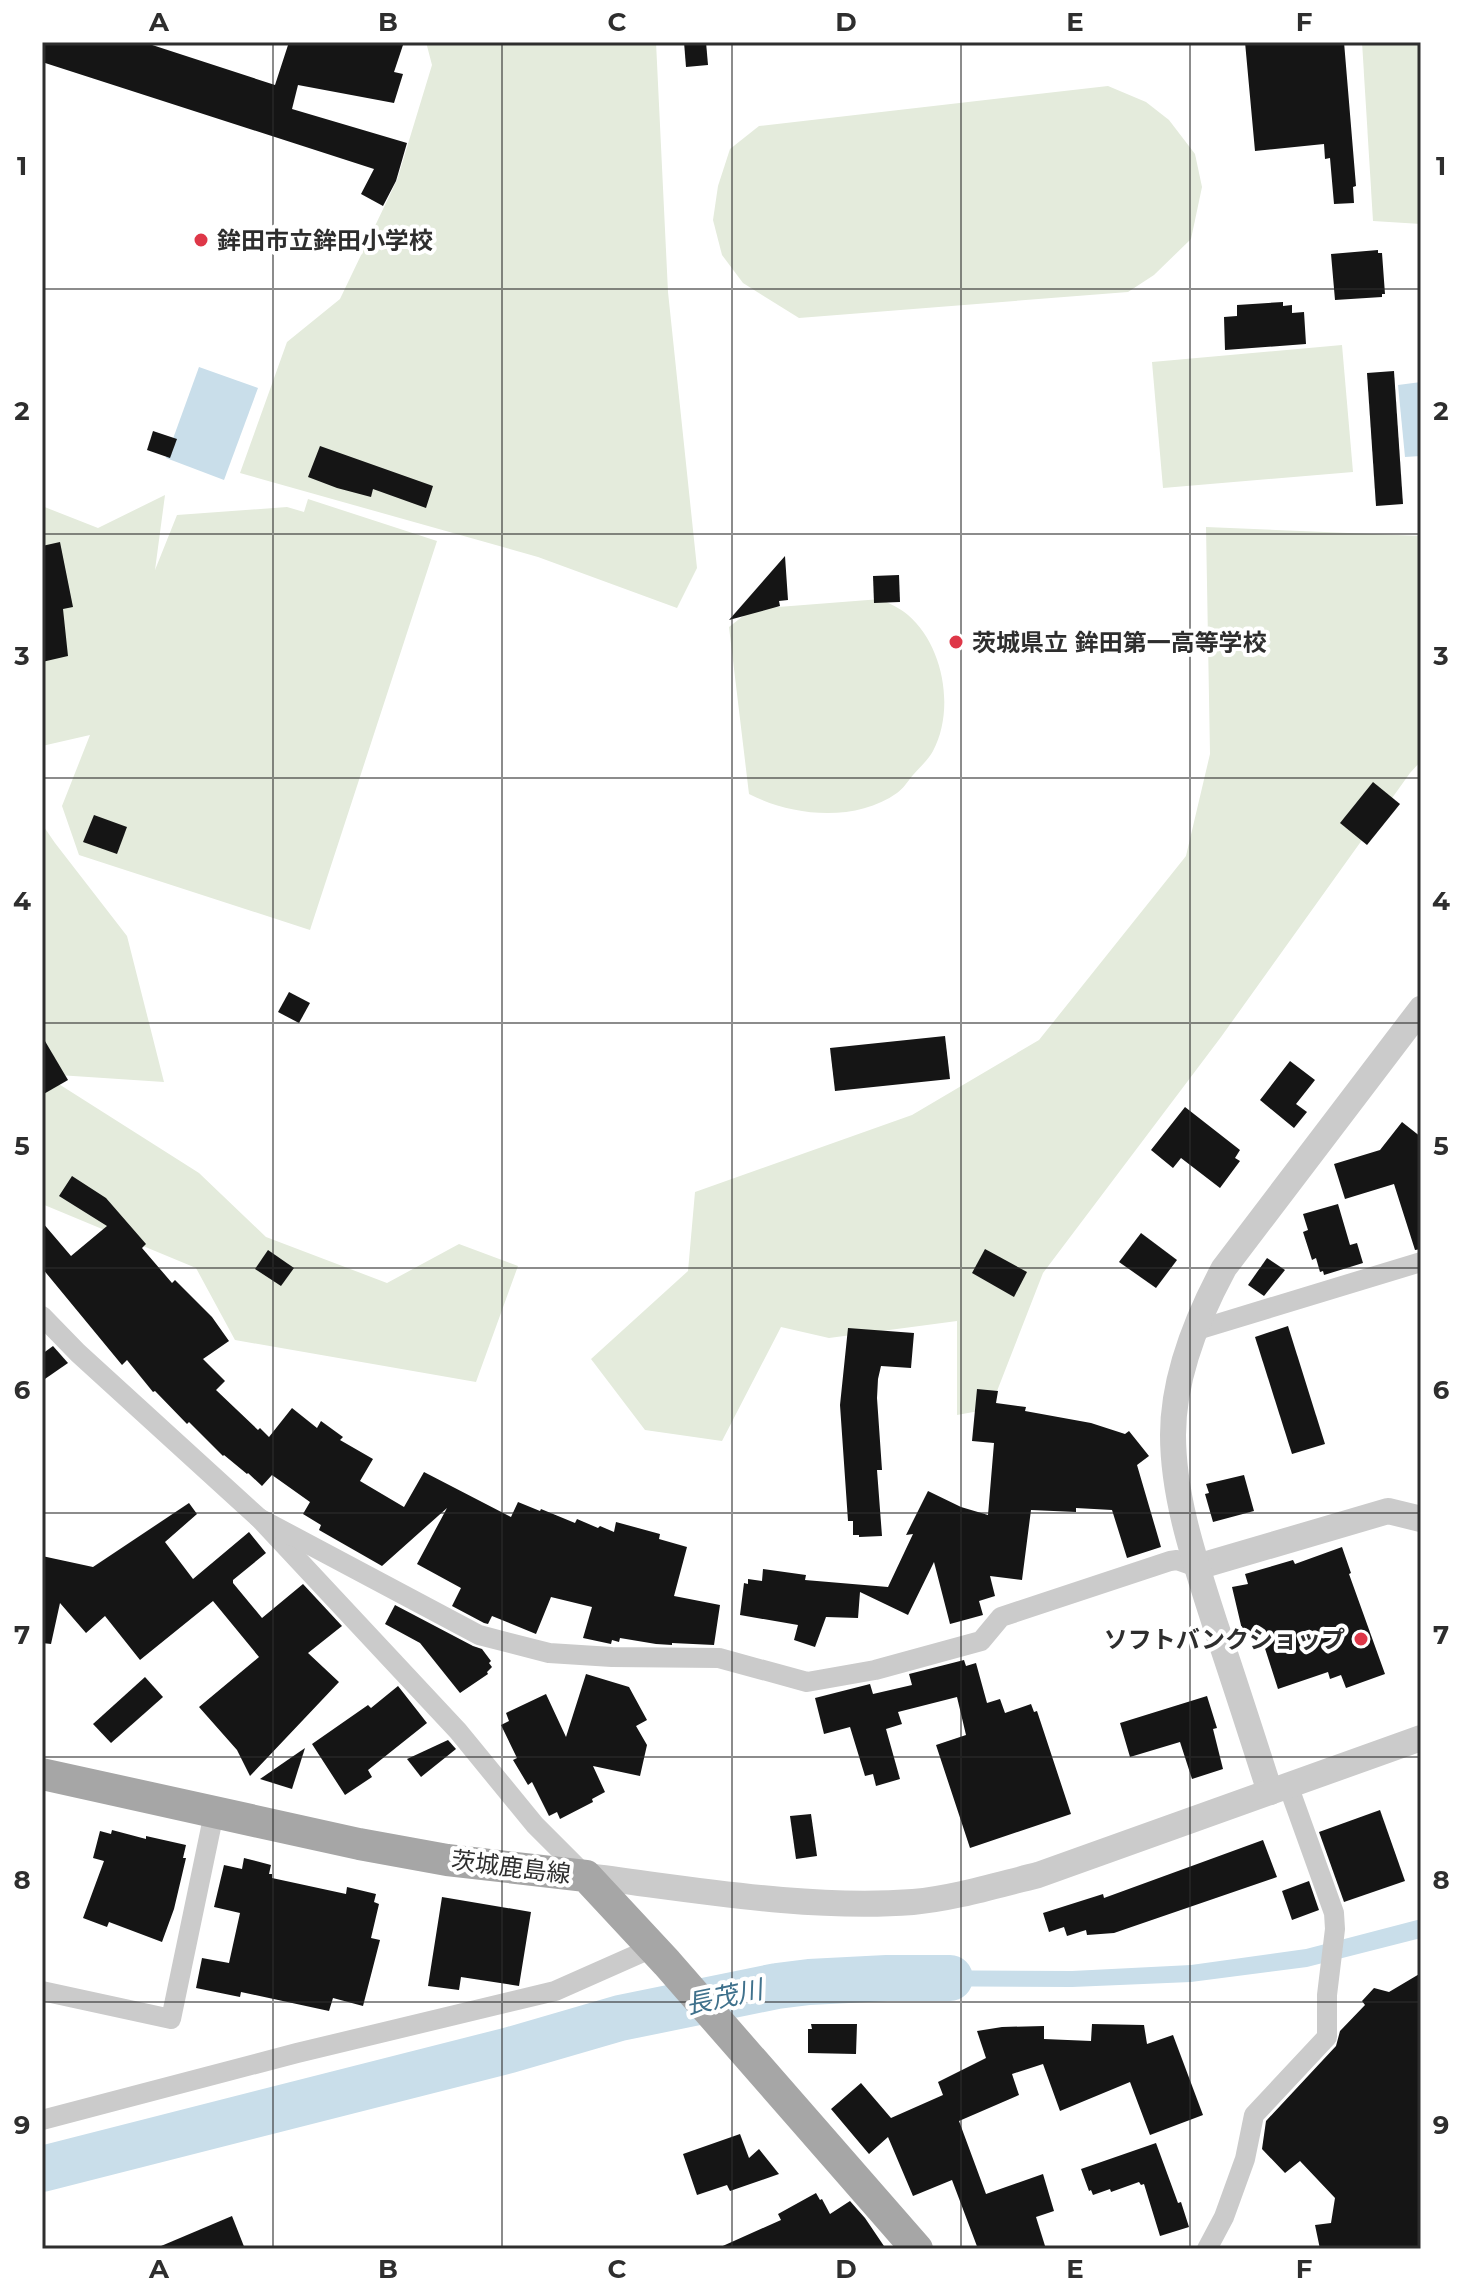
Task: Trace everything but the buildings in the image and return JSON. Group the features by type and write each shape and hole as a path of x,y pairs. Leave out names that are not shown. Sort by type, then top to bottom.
{"main road":[{"name":"茨城鹿島線","path":"42,1774 359,1844 447,1860 586,1876 917,2249"}],"street":[{"path":"1207,2249 1224,2217 1245,2159 1254,2115 1327,2037 1327,1995 1335,1929 1334,1913 1279,1788 1197,1567 1181,1504 1173,1435 1176,1397 1194,1331 1224,1268 1421,1009"},
{"path":"1194,1331 1421,1262"},
{"path":"42,1316 78,1353 259,1518 458,1731 535,1825 586,1876 794,1900 854,1904 916,1901 1038,1875 1421,1738"},
{"path":"259,1518 479,1635 549,1653 719,1658 807,1682 875,1670 981,1641 1001,1617 1170,1561 1177,1560 1197,1567 1388,1511 1421,1519"},
{"path":"42,1991 171,2019 214,1813"},
{"path":"42,2120 297,2053 555,1991 660,1956"}],"green space":[{"path":"426,42 656,42 668,292 697,568 677,608 538,557 240,473 287,342 340,299 397,180 432,65"},
{"path":"1362,42 1421,42 1421,224 1373,221"},
{"path":"1108,86 1146,102 1169,120 1195,154 1202,187 1191,239 1154,275 1128,292 799,318 743,283 722,255 713,220 718,186 730,149 759,126"},
{"path":"1342,345 1353,472 1163,488 1152,362"},
{"path":"165,495 155,570 177,515 287,507 304,512 308,499 437,541 310,930 79,855 62,806 90,735 42,746 42,506 98,528"},
{"path":"1206,527 1421,536 1421,761 1221,1037 1043,1273 990,1409 957,1415 957,1321 829,1338 781,1327 722,1441 645,1430 591,1359 688,1271 695,1192 912,1115 1039,1040 1186,856 1210,754"},
{"path":"881,599 905,613 920,628 938,661 944,698 943,717 940,735 931,754 899,791 880,803 862,809 823,813 803,811 766,802 749,794 729,627 752,609"},
{"path":"42,824 127,936 164,1082 43,1074 199,1173 266,1237 387,1283 459,1244 518,1266 476,1382 235,1340 196,1268 42,1204"}],"water":[{"path":"199,367 258,388 224,480 166,458"},
{"path":"1421,382 1421,456 1405,457 1398,385"},
{"path":"1421,1919 1421,1938 1307,1967 1191,1982 1072,1987 888,1986 888,1970 1072,1971 1191,1965 1306,1949"}],"waterway":[{"name":"長茂川","path":"42,2169 510,2050 620,2018 809,1982 950,1978"}],"place":[{"name":"鉾田市立鉾田小学校","path":"201,240"},
{"name":"茨城県立 鉾田第一高等学校","path":"956,642"},
{"name":"ソフトバンクショップ","path":"1361,1639"}]}
